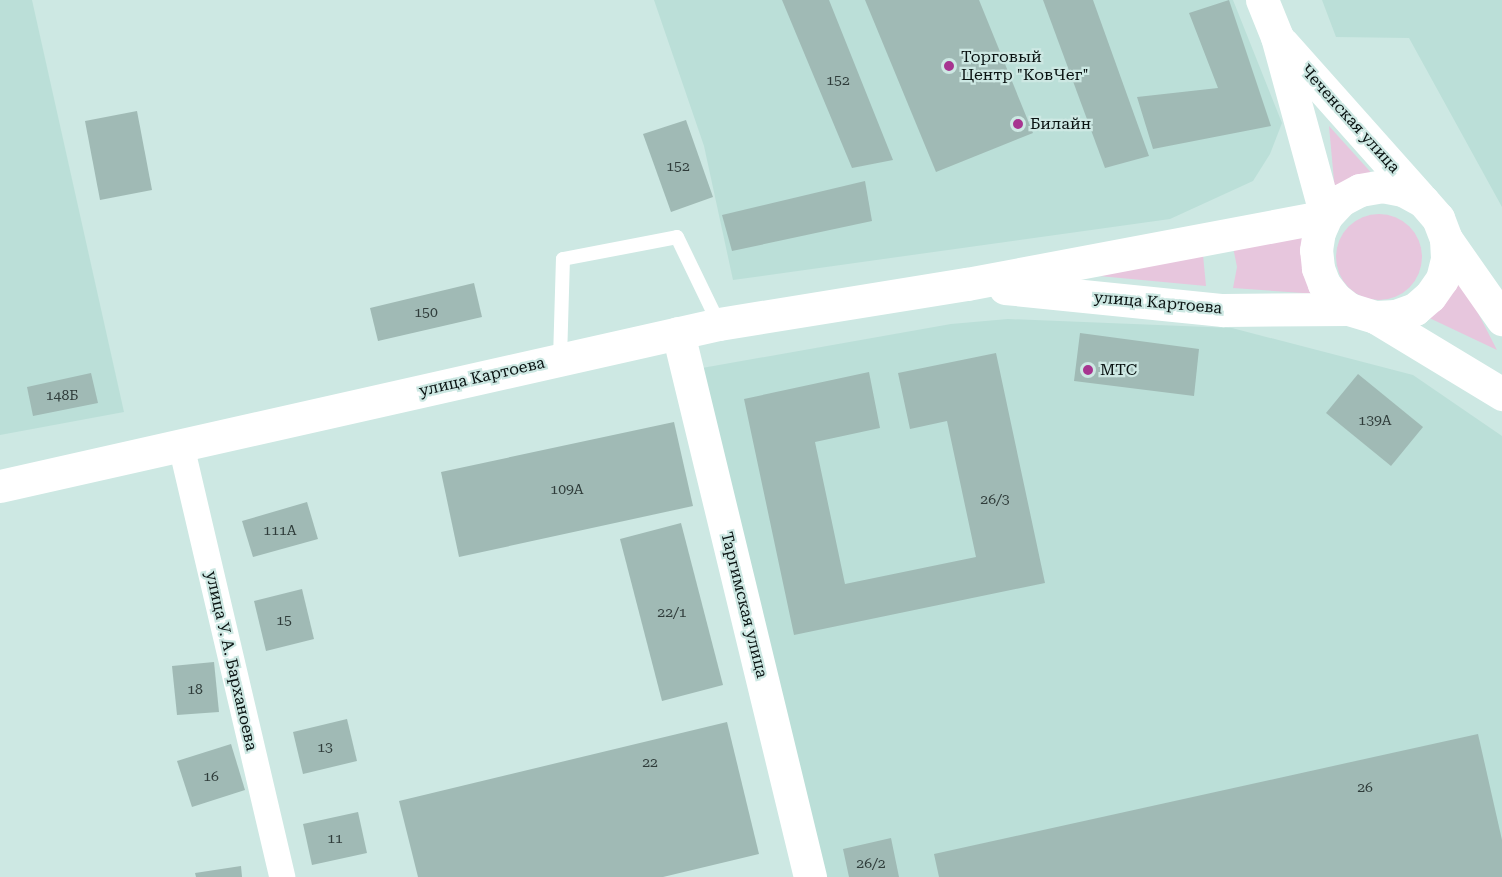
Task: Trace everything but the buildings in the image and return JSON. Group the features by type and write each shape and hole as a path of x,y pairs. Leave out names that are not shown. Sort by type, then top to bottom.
{"main road":[{"name":"Чеченская улица","path":"1262,0 1277,37 1326,216"},
{"name":"Чеченская улица","path":"1277,37 1422,201"},
{"path":"1502,319 1446,239 1437,218 1422,201 1403,190 1382,186 1360,190 1341,200 1326,216 1319,232 1316,250 1318,268 1324,284 1335,298 1502,394"},
{"name":"улица Картоева","path":"0,486 719,324 967,284 1326,216"},
{"path":"1362,313 1396,316 1415,309 1430,296 1442,279 1447,259 1446,239"},
{"name":"улица Картоева","path":"967,284 1223,310 1362,313"},
{"name":"Таргимская улица","path":"678,333 810,877"}],"street":[{"name":"улица У. А. Барханоева","path":"181,445 282,877"}],"lane":[{"path":"560,360 563,259 677,237 719,324"}],"shaded area":[{"path":"0,0 32,0 124,412 0,435"},
{"path":"654,0 1233,0 1282,123 1270,154 1253,181 1170,219 733,280 704,146"},
{"path":"1322,0 1502,0 1502,207 1409,38 1336,37"},
{"path":"1329,126 1376,178 1335,192"},
{"path":"1371,214 1387,214 1410,226 1419,240 1422,257 1419,274 1410,288 1387,300 1371,300 1355,293 1343,281 1336,265 1336,249 1343,233 1355,221"},
{"path":"1309,237 1317,294 1233,288 1237,267 1233,247"},
{"path":"1203,255 1206,286 1067,273"},
{"path":"1459,276 1497,350 1423,315 1440,308 1449,297"},
{"path":"1008,319 1232,328 1413,375 1502,436 1502,877 823,877 702,368 951,324"}],"place":[{"name":"Торговый Центр \"КовЧег\"","path":"949,66"},
{"name":"Билайн","path":"1018,124"},
{"name":"МТС","path":"1088,370"}]}
